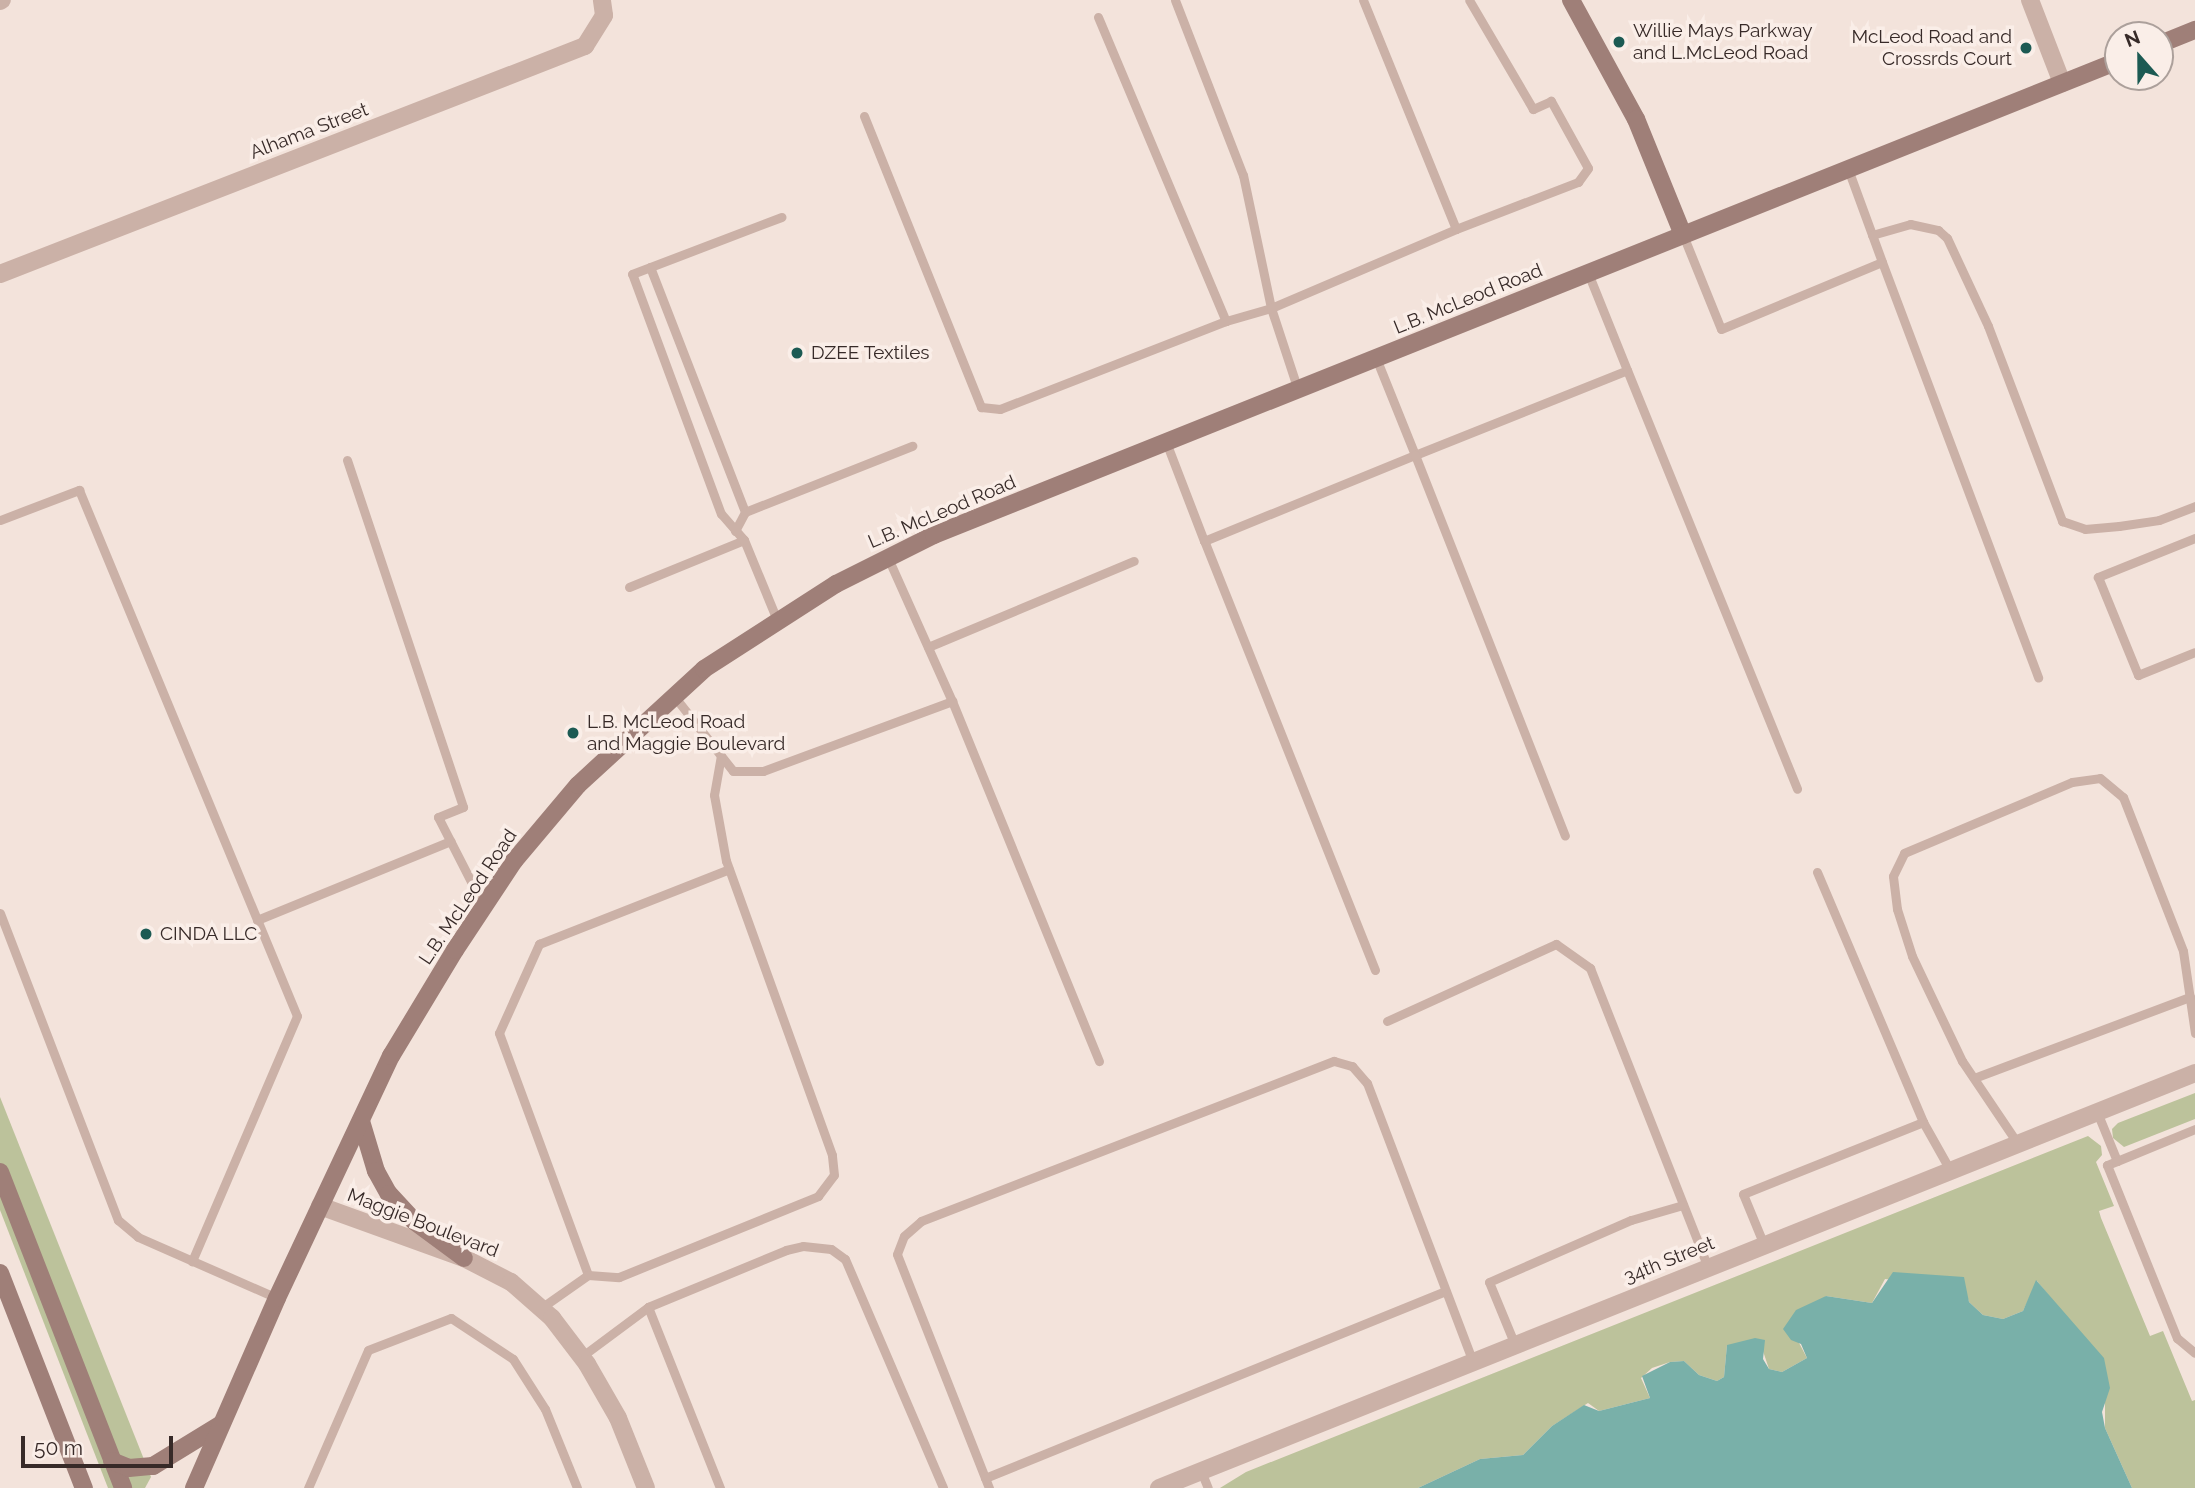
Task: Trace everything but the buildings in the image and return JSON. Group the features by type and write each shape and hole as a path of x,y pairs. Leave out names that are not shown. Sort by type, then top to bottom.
{"street":[{"name":"Alhama Street","path":"0,274 585,46 604,15 602,0"},
{"path":"1570,0 1636,119 1683,235"},
{"path":"2030,0 2062,83"},
{"path":"2174,38 2195,30"},
{"name":"L.B. McLeod Road","path":"194,1488 276,1298 391,1056 483,905 578,785 673,694 778,620 887,556 2104,66"},
{"name":"34th Street","path":"1159,1488 2195,1073"},
{"path":"361,1121 376,1171 389,1194 414,1221 464,1258"},
{"path":"0,1172 123,1488"},
{"name":"Maggie Boulevard","path":"320,1206 464,1258 511,1282 541,1308 581,1357 618,1418 646,1488"},
{"path":"0,1273 84,1488"},
{"path":"112,1461 129,1468 153,1466 220,1424"}],"lane":[{"path":"1175,0 1243,176 1271,308 1298,390"},
{"path":"1363,0 1456,229"},
{"path":"864,116 981,407 1000,409 1226,321 1271,308 1456,229 1578,182 1588,168 1551,102 1533,109 1469,0"},
{"path":"1098,17 1226,321"},
{"path":"1848,169 2038,678"},
{"path":"778,620 744,540 721,514 632,274 781,217"},
{"path":"1872,234 1909,224 1938,230 1947,238 2004,367 2062,522 2085,529 2159,520 2195,506"},
{"path":"1683,235 1721,329 1882,262"},
{"path":"650,267 746,512"},
{"path":"1588,273 1797,789"},
{"path":"1376,358 1564,836"},
{"path":"1204,541 1627,370"},
{"path":"1166,442 1375,970"},
{"path":"735,531 746,512 912,446"},
{"path":"347,460 463,807 438,817 483,905"},
{"path":"0,520 79,490 297,1016 192,1261"},
{"path":"2195,538 2098,577 2138,675 2195,652"},
{"path":"629,587 744,540"},
{"path":"887,556 953,701 1099,1061"},
{"path":"928,647 1134,561"},
{"path":"673,694 733,771 763,771 953,701"},
{"path":"541,1308 588,1275 620,1277 818,1196 834,1175 832,1155 729,869 714,795 721,756"},
{"path":"2018,1144 1974,1078 1913,956 1897,909 1893,876 1897,862 1905,853 2072,782 2100,778 2123,797 2183,951 2195,1033"},
{"path":"257,920 451,841"},
{"path":"588,1275 499,1033 539,944 729,869"},
{"path":"1817,872 1923,1122 1950,1170"},
{"path":"0,913 118,1220 138,1237 276,1298"},
{"path":"1387,1021 1556,944 1590,968 1708,1267"},
{"path":"1974,1078 2190,998"},
{"path":"989,1488 897,1254 904,1236 921,1221 1334,1061 1352,1066 1367,1083 1473,1362"},
{"path":"2097,1112 2117,1161"},
{"path":"1765,1245 1743,1194 1923,1122"},
{"path":"2195,1129 2107,1165 2177,1338 2195,1353"},
{"path":"1515,1345 1489,1282 1631,1220 1683,1205"},
{"path":"581,1357 648,1307 786,1251 818,1246 845,1259 943,1488"},
{"path":"985,1478 1445,1292"},
{"path":"648,1307 720,1488"},
{"path":"309,1488 368,1350 451,1318 513,1359 545,1409 577,1488"},
{"path":"1201,1471 1208,1488"}],"green space":[{"path":"2195,1093 2195,1119 2124,1147 2113,1138 2112,1129 2118,1123"},
{"path":"0,1097 151,1477 145,1488 108,1488 0,1210"},
{"path":"2088,1136 2101,1146 2102,1155 2096,1162 2114,1206 2099,1211 2101,1218 2150,1336 2163,1331 2192,1401 2195,1400 2195,1488 2132,1488 2105,1428 2105,1401 2062,1312 2037,1281 2023,1311 2003,1319 1983,1315 1969,1302 1964,1287 1885,1279 1872,1303 1826,1296 1798,1341 1807,1358 1782,1372 1769,1369 1762,1348 1727,1345 1724,1377 1717,1381 1699,1375 1684,1361 1670,1362 1652,1368 1641,1378 1650,1398 1599,1411 1588,1403 1552,1426 1523,1455 1480,1459 1418,1488 1220,1488 1246,1472"}],"water":[{"path":"1893,1272 1964,1277 1969,1302 1983,1315 2003,1319 2023,1311 2036,1280 2104,1358 2110,1388 2102,1412 2105,1428 2132,1488 1418,1488 1480,1459 1523,1455 1552,1426 1584,1405 1599,1411 1650,1398 1642,1376 1670,1362 1684,1361 1699,1375 1717,1381 1724,1377 1727,1345 1755,1338 1765,1340 1763,1359 1769,1369 1782,1372 1807,1358 1801,1344 1791,1340 1783,1329 1796,1310 1826,1296 1872,1303"}],"place":[{"name":"Willie Mays Parkway and L.McLeod Road","path":"1619,42"},
{"name":"McLeod Road and Crossrds Court","path":"2026,48"},
{"name":"DZEE Textiles","path":"797,353"},
{"name":"L.B. McLeod Road and Maggie Boulevard","path":"573,733"},
{"name":"CINDA LLC","path":"146,934"}]}
